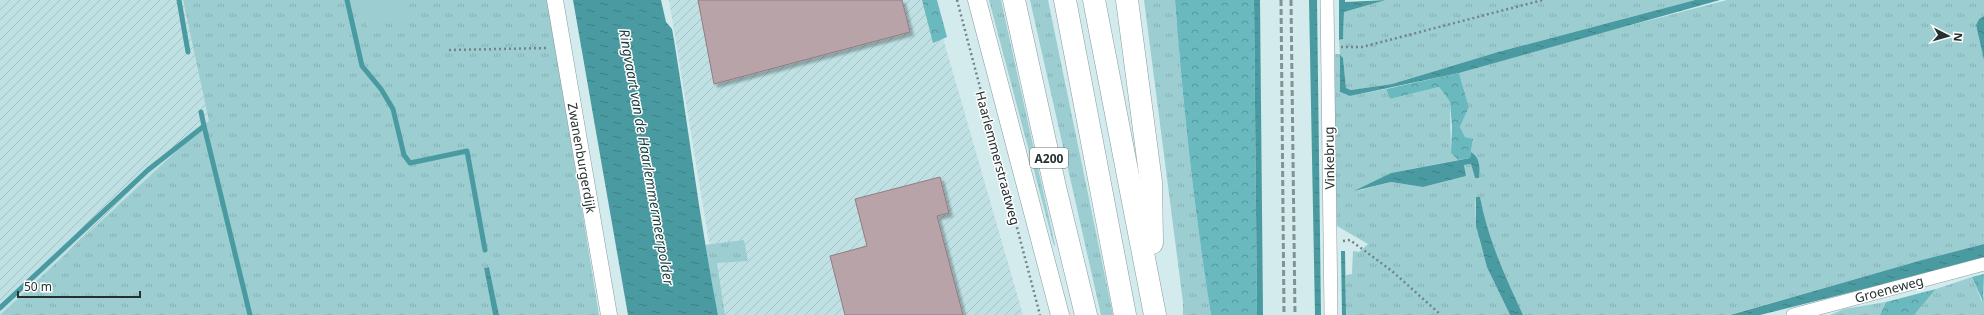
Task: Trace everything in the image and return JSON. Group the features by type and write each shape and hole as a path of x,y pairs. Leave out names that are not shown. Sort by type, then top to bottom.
{"highway":[{"name":"A200","path":"1014,0 1055,187 1086,315"},
{"path":"1065,0 1125,315"},
{"path":"1094,0 1153,308"},
{"path":"1127,0 1151,182 1153,308"}],"main road":[{"name":"Haarlemmerstraatweg","path":"978,0 1060,315"}],"street":[{"name":"Zwanenburgerdijk","path":"555,0 609,315"},
{"name":"Vinkebrug","path":"1327,0 1331,315"},
{"name":"Groeneweg","path":"1793,315 1984,264"}],"path":[{"name":"Haarlemmerstraatweg","path":"957,0 1040,315"},
{"path":"1328,47 1362,46 1543,0"},
{"path":"449,50 535,49"},
{"path":"1330,242 1350,240 1392,270 1441,315"}],"shaded area":[{"path":"0,0 183,0 210,121 0,315"},
{"path":"669,0 932,0 1023,315 721,315"}],"green space":[{"path":"183,0 548,0 599,315 499,315 489,267 484,268 493,315 0,315 209,121"},
{"path":"360,0 408,0 412,17 368,29"},
{"path":"922,0 937,0 947,37 933,43"},
{"path":"989,0 1001,0 1054,246"},
{"path":"1030,0 1048,0 1113,315 1101,315"},
{"path":"1144,0 1175,0 1190,158 1199,236 1211,315 1183,315 1183,302"},
{"path":"1175,0 1254,0 1257,315 1211,315 1199,236 1190,158"},
{"path":"1386,0 1695,0 1498,52 1392,84 1351,90 1346,88 1343,58 1340,92 1350,96 1386,89 1390,99 1439,87 1450,102 1451,153 1458,160 1391,173 1357,191 1391,182 1423,187 1466,176 1464,165 1471,164 1475,178 1475,155 1471,152 1473,140 1465,137 1460,127 1469,107 1459,73 1593,35 1727,0 1984,0 1984,16 1979,19 1976,25 1984,60 1984,244 1922,260 1729,315 1523,315 1493,253 1485,224 1480,197 1476,197 1477,228 1480,243 1490,272 1510,315 1346,315 1346,275 1352,274 1353,251 1359,252 1368,244 1337,226 1334,97 1335,54 1340,54 1339,40 1343,39 1344,12"},
{"path":"1459,73 1469,107 1460,127 1465,137 1473,139 1470,158 1458,160 1451,153 1452,127 1450,102 1439,87 1390,99 1386,89"},
{"path":"744,240 748,261 717,263 725,315 718,315 704,245"},
{"path":"1984,274 1983,302 1972,277"},
{"path":"1972,277 1982,302 1984,295 1984,315 1914,315 1936,289"},
{"path":"1936,289 1914,315 1880,315 1886,302"},
{"path":"1886,302 1880,315 1830,315 1844,309"}],"water":[{"name":"Ringvaart van de Haarlemmermeerpolder","path":"573,0 661,0 666,22 672,29 674,40 700,212 718,315 628,315"},
{"path":"1254,0 1260,0 1263,315 1257,315"},
{"path":"1309,0 1317,0 1321,315 1315,315"},
{"path":"1339,0 1345,0 1345,2 1386,0 1344,12 1343,39 1339,40"},
{"path":"1695,0 1720,0 1459,73 1350,96 1340,92 1340,55 1343,58 1346,88 1351,90 1392,84 1498,52"},
{"path":"1984,16 1984,60 1976,25 1979,19"},
{"path":"1471,152 1478,160 1479,178 1475,178 1471,164 1464,165 1466,176 1423,187 1391,182 1354,191 1391,173 1470,158"},
{"path":"1476,197 1480,197 1492,243 1523,315 1510,315 1487,267 1476,226"},
{"path":"1984,244 1984,259 1760,315 1730,315 1922,260"},
{"path":"1341,251 1345,251 1346,315 1342,315"},
{"path":"489,267 499,315 493,315 484,268"}],"building":[{"path":"698,0 902,0 910,32 714,84"},
{"path":"940,177 949,213 937,216 963,315 845,315 830,256 867,246 855,199"}],"waterway":[{"path":"179,0 188,52"},
{"path":"347,0 362,66 381,89 393,109 404,155 410,163 467,151 485,250"},
{"path":"0,308 148,170 204,126 201,112"},
{"path":"204,126 250,315"}],"railway":[{"path":"1281,0 1284,315"},
{"path":"1291,0 1295,315"}]}
